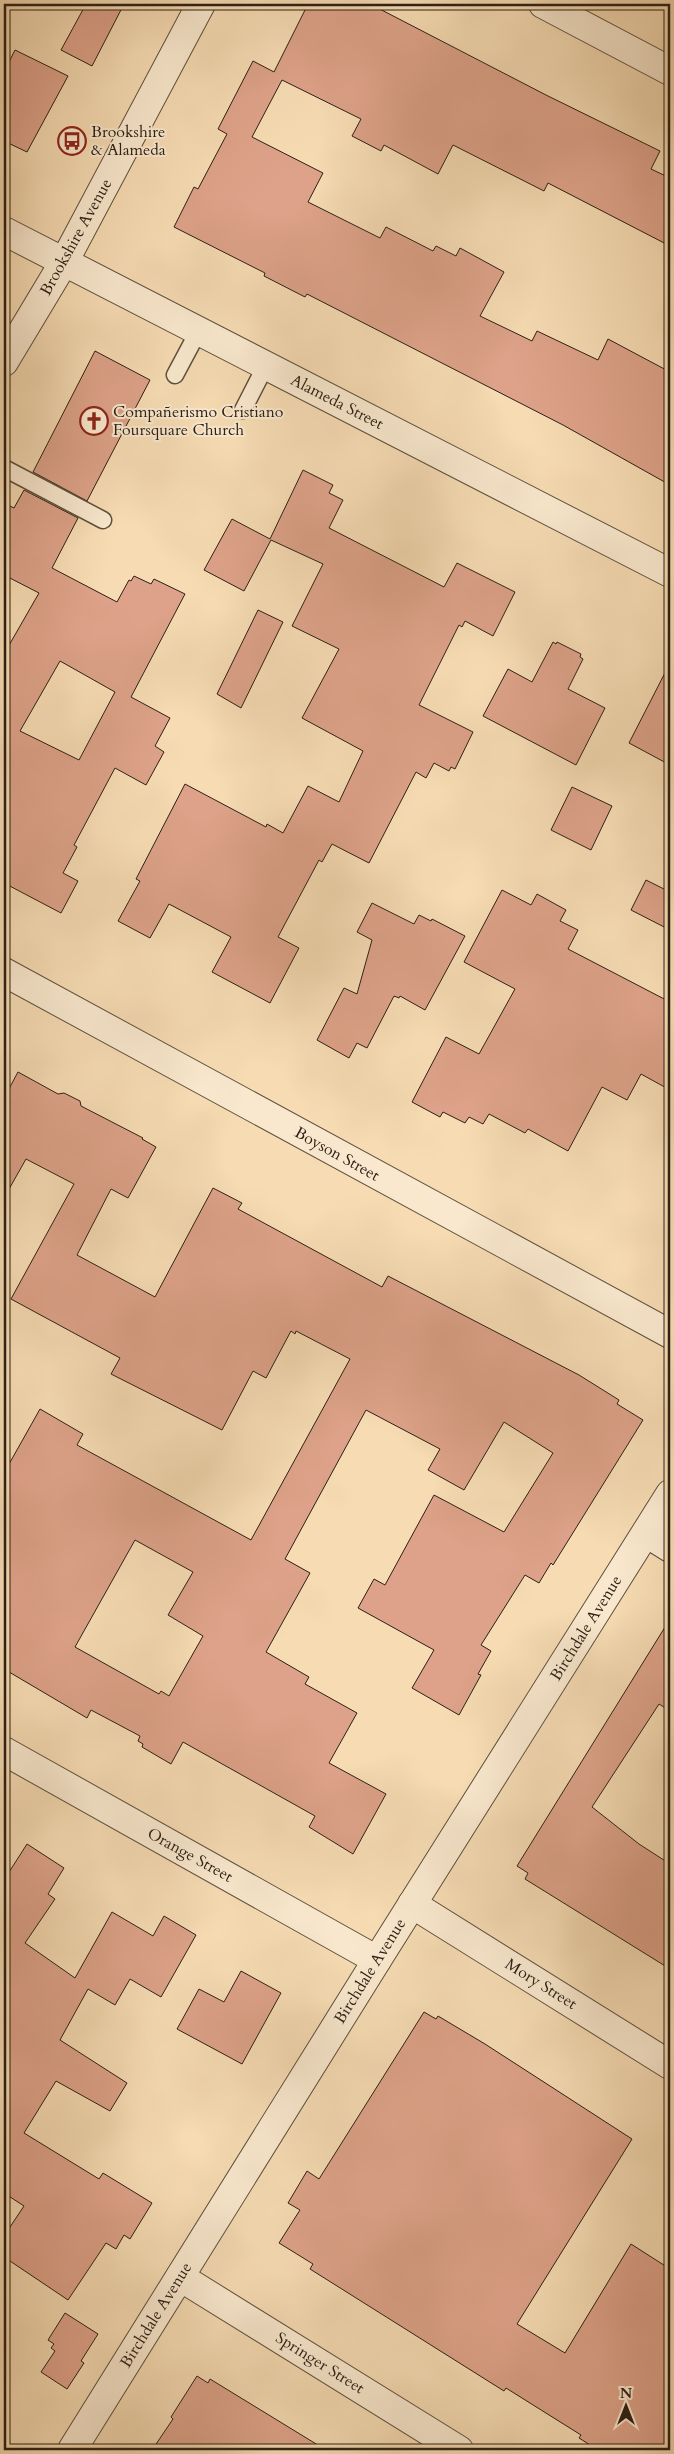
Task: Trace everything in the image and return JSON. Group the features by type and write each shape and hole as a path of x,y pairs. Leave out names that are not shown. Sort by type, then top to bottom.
{"street":[{"name":"Brookshire Avenue","path":"4,362 64,262 201,4"},
{"path":"543,4 670,71"},
{"name":"Alameda Street","path":"4,231 670,573"},
{"name":"Boyson Street","path":"4,972 670,1334"},
{"name":"Birchdale Avenue","path":"72,2450 670,1494"},
{"path":"646,1532 670,1548"},
{"name":"Orange Street","path":"4,1751 377,1960"},
{"name":"Mory Street","path":"412,1904 670,2064"},
{"name":"Springer Street","path":"180,2277 459,2450"}],"lane":[{"path":"175,375 199,330"},
{"path":"243,410 266,365"},
{"path":"4,468 103,520"}],"building":[{"path":"86,4 124,4 92,66 61,50"},
{"path":"308,4 370,4 546,95 660,151 651,169 670,178 670,246 548,183 544,191 453,145 438,174 384,145 381,151 352,136 361,119 282,80 252,137 323,173 308,202 380,238 386,227 433,251 436,246 456,256 460,248 504,272 480,316 532,341 537,331 598,360 608,339 670,372 670,485 563,425 307,294 305,297 264,276 265,273 174,227 194,187 198,189 227,134 218,129 253,61 274,72"},
{"path":"15,50 68,76 27,152 4,141 4,72"},
{"name":"Compañerismo Cristiano Foursquare Church","path":"95,351 150,380 87,501 33,472"},
{"path":"303,470 333,485 329,493 343,500 329,528 444,587 457,563 515,592 493,636 465,621 462,627 459,625 419,705 473,732 455,769 451,767 449,771 434,763 426,778 416,772 369,863 332,844 322,862 319,860 278,937 299,948 270,1003 212,972 231,937 169,904 150,938 118,921 140,881 136,879 185,784 266,827 267,824 283,833 308,786 339,802 363,751 302,718 339,649 292,626 323,564 271,540 244,591 204,570 232,519 270,539"},
{"path":"24,490 78,518 52,568 117,602 129,580 131,581 134,576 151,584 154,579 185,594 131,697 170,718 155,746 164,752 146,785 115,768 74,845 77,847 63,873 78,881 61,913 4,883 4,654 39,593 4,575 4,503 14,508","holes":["60,661 115,692 79,760 20,731"]},
{"path":"258,610 283,622 241,708 217,694"},
{"path":"553,642 556,644 557,642 581,654 580,657 583,659 568,689 605,708 576,765 483,716 508,669 532,682"},
{"path":"670,663 670,765 629,743"},
{"path":"572,787 612,806 591,850 551,830"},
{"path":"646,880 670,892 670,930 631,910"},
{"path":"502,890 531,905 537,894 566,910 560,921 578,930 568,949 670,1002 670,1090 641,1074 627,1100 602,1087 568,1151 528,1129 525,1133 489,1114 483,1124 469,1117 465,1123 443,1112 440,1117 412,1102 446,1037 479,1054 515,989 464,962"},
{"path":"372,903 414,924 419,915 431,921 432,919 465,936 425,1010 400,996 399,998 394,996 367,1048 357,1043 349,1058 317,1040 344,988 357,994 372,940 357,932"},
{"path":"18,1072 58,1094 64,1093 80,1101 81,1106 143,1138 156,1147 128,1198 111,1189 77,1255 155,1297 213,1188 242,1203 238,1209 382,1287 388,1276 579,1375 619,1400 617,1404 643,1420 553,1565 551,1563 539,1583 525,1575 481,1645 491,1651 478,1674 481,1675 459,1715 412,1688 434,1650 358,1608 374,1579 385,1585 434,1495 504,1532 553,1453 504,1422 464,1490 428,1470 440,1449 366,1410 285,1559 310,1573 266,1652 309,1677 305,1684 357,1713 329,1763 386,1794 353,1854 309,1827 315,1816 183,1742 171,1764 142,1747 143,1744 138,1741 140,1736 91,1710 87,1718 4,1669 4,1473 40,1409 83,1434 77,1445 251,1540 350,1359 296,1331 295,1334 291,1331 266,1378 253,1371 222,1430 111,1374 120,1358 11,1299 74,1184 26,1159 4,1198 4,1098","holes":["135,1540 193,1572 168,1615 203,1636 169,1696 161,1691 159,1694 75,1647"]},
{"path":"670,1619 670,1711 659,1704 592,1807 639,1844 670,1864 670,1969 525,1879 528,1873 517,1866"},
{"path":"27,1844 64,1868 48,1894 55,1899 25,1943 75,1978 112,1912 153,1936 164,1916 196,1935 161,1997 130,1979 115,2005 88,1989 60,2040 127,2083 110,2111 56,2081 24,2133 99,2179 103,2173 152,2203 130,2239 124,2235 116,2249 106,2243 68,2300 4,2257 4,2236 24,2206 4,2193 4,1880"},
{"path":"241,1971 281,1993 242,2064 177,2029 199,1989 224,2002"},
{"path":"424,2012 436,2019 438,2016 485,2044 632,2139 517,2324 565,2353 631,2244 670,2269 670,2450 598,2450 579,2438 581,2435 506,2388 504,2391 310,2269 313,2264 279,2243 300,2210 288,2203 307,2171 319,2179"},
{"path":"65,2313 98,2334 81,2361 84,2363 67,2389 41,2372 55,2351 51,2348 54,2344 48,2340"},
{"path":"197,2376 208,2383 210,2379 326,2450 152,2450 173,2419 171,2417"}],"place":[{"name":"Brookshire & Alameda","path":"72,141"},
{"name":"Compañerismo Cristiano Foursquare Church","path":"94,421"}]}
